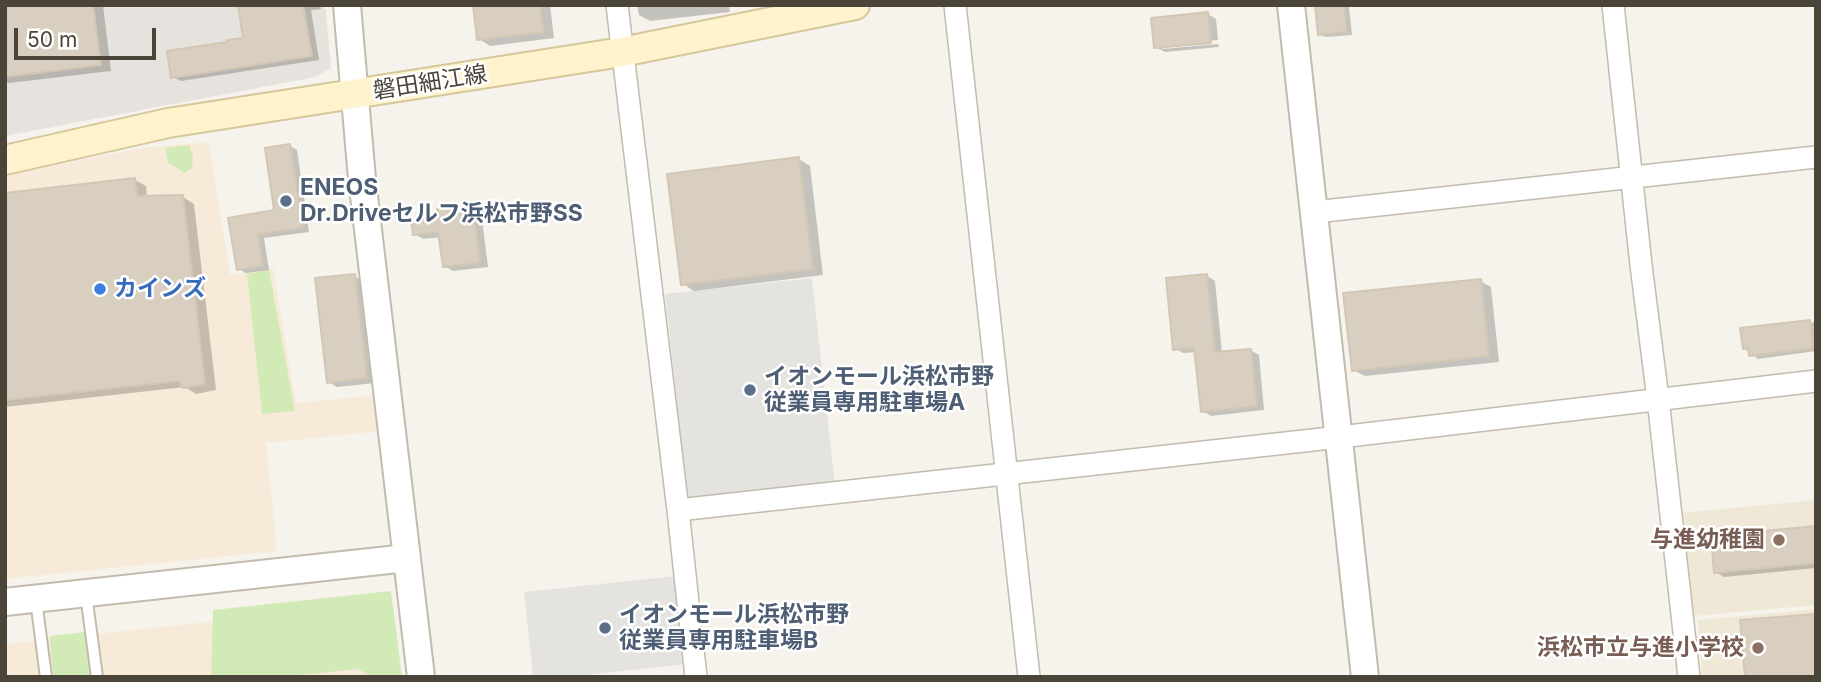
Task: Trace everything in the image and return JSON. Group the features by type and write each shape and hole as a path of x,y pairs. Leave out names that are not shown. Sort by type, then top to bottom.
{"main road":[{"name":"磐田細江線","path":"5,160 168,123 622,52 855,5"}],"street":[{"path":"347,5 362,179 421,677"},
{"path":"617,5 678,510 695,677"},
{"path":"956,5 1029,677"},
{"path":"1291,5 1365,677"},
{"path":"1614,5 1689,677"},
{"path":"1315,212 1816,157"},
{"path":"678,510 1816,381"},
{"path":"5,602 407,558"}],"lane":[{"path":"86,594 97,677"},
{"path":"36,599 46,677"}],"shaded area":[{"path":"5,5 325,5 331,68 315,77 5,136"},
{"path":"209,142 230,275 273,268 296,403 375,395 382,431 266,443 277,551 5,579 5,175 141,148"},
{"name":"イオンモール浜松市野 従業員専用駐車場A","path":"812,278 835,485 688,501 665,294"},
{"path":"1816,500 1816,605 1693,616 1683,513"},
{"name":"イオンモール浜松市野 従業員専用駐車場B","path":"677,576 686,664 566,677 533,677 524,592"},
{"path":"382,603 391,677 5,677 5,644"},
{"name":"浜松市立与進小学校","path":"1816,609 1816,677 1702,677 1698,620"}],"green space":[{"path":"189,145 193,156 192,168 185,173 168,163 165,148"},
{"path":"269,270 295,411 262,414 247,274"},
{"path":"391,591 402,677 371,677 359,669 281,677 211,677 213,610"},
{"path":"85,632 90,677 53,677 50,636"}],"building":[{"path":"5,5 93,5 101,65 5,77"},
{"path":"238,5 303,5 312,56 171,78 167,51 243,38"},
{"path":"473,5 540,5 544,32 477,40"},
{"path":"1315,5 1344,5 1347,32 1318,35"},
{"path":"1208,12 1211,43 1154,48 1151,18"},
{"path":"290,144 303,228 258,234 263,266 237,270 228,218 274,210 265,148"},
{"path":"799,157 813,269 681,285 667,174"},
{"name":"カインズ","path":"135,178 137,196 183,195 205,384 183,388 178,381 5,400 5,193"},
{"path":"473,204 480,263 443,267 438,232 413,235 411,220 438,217 437,209"},
{"path":"355,274 367,378 327,383 315,278"},
{"path":"1207,274 1215,352 1251,349 1257,406 1201,412 1194,348 1173,350 1166,278"},
{"path":"1481,279 1489,356 1352,371 1343,293"},
{"path":"1810,320 1813,348 1749,356 1748,348 1743,349 1740,328"},
{"path":"1816,526 1816,563 1714,573 1711,536"},
{"name":"浜松市立与進小学校","path":"1816,614 1816,677 1745,677 1740,620"}],"place":[{"name":"ENEOS Dr.Driveセルフ浜松市野SS","path":"286,201"},
{"name":"カインズ","path":"100,289"},
{"name":"イオンモール浜松市野 従業員専用駐車場A","path":"750,390"},
{"name":"与進幼稚園","path":"1779,540"},
{"name":"イオンモール浜松市野 従業員専用駐車場B","path":"605,628"},
{"name":"浜松市立与進小学校","path":"1758,648"}]}
